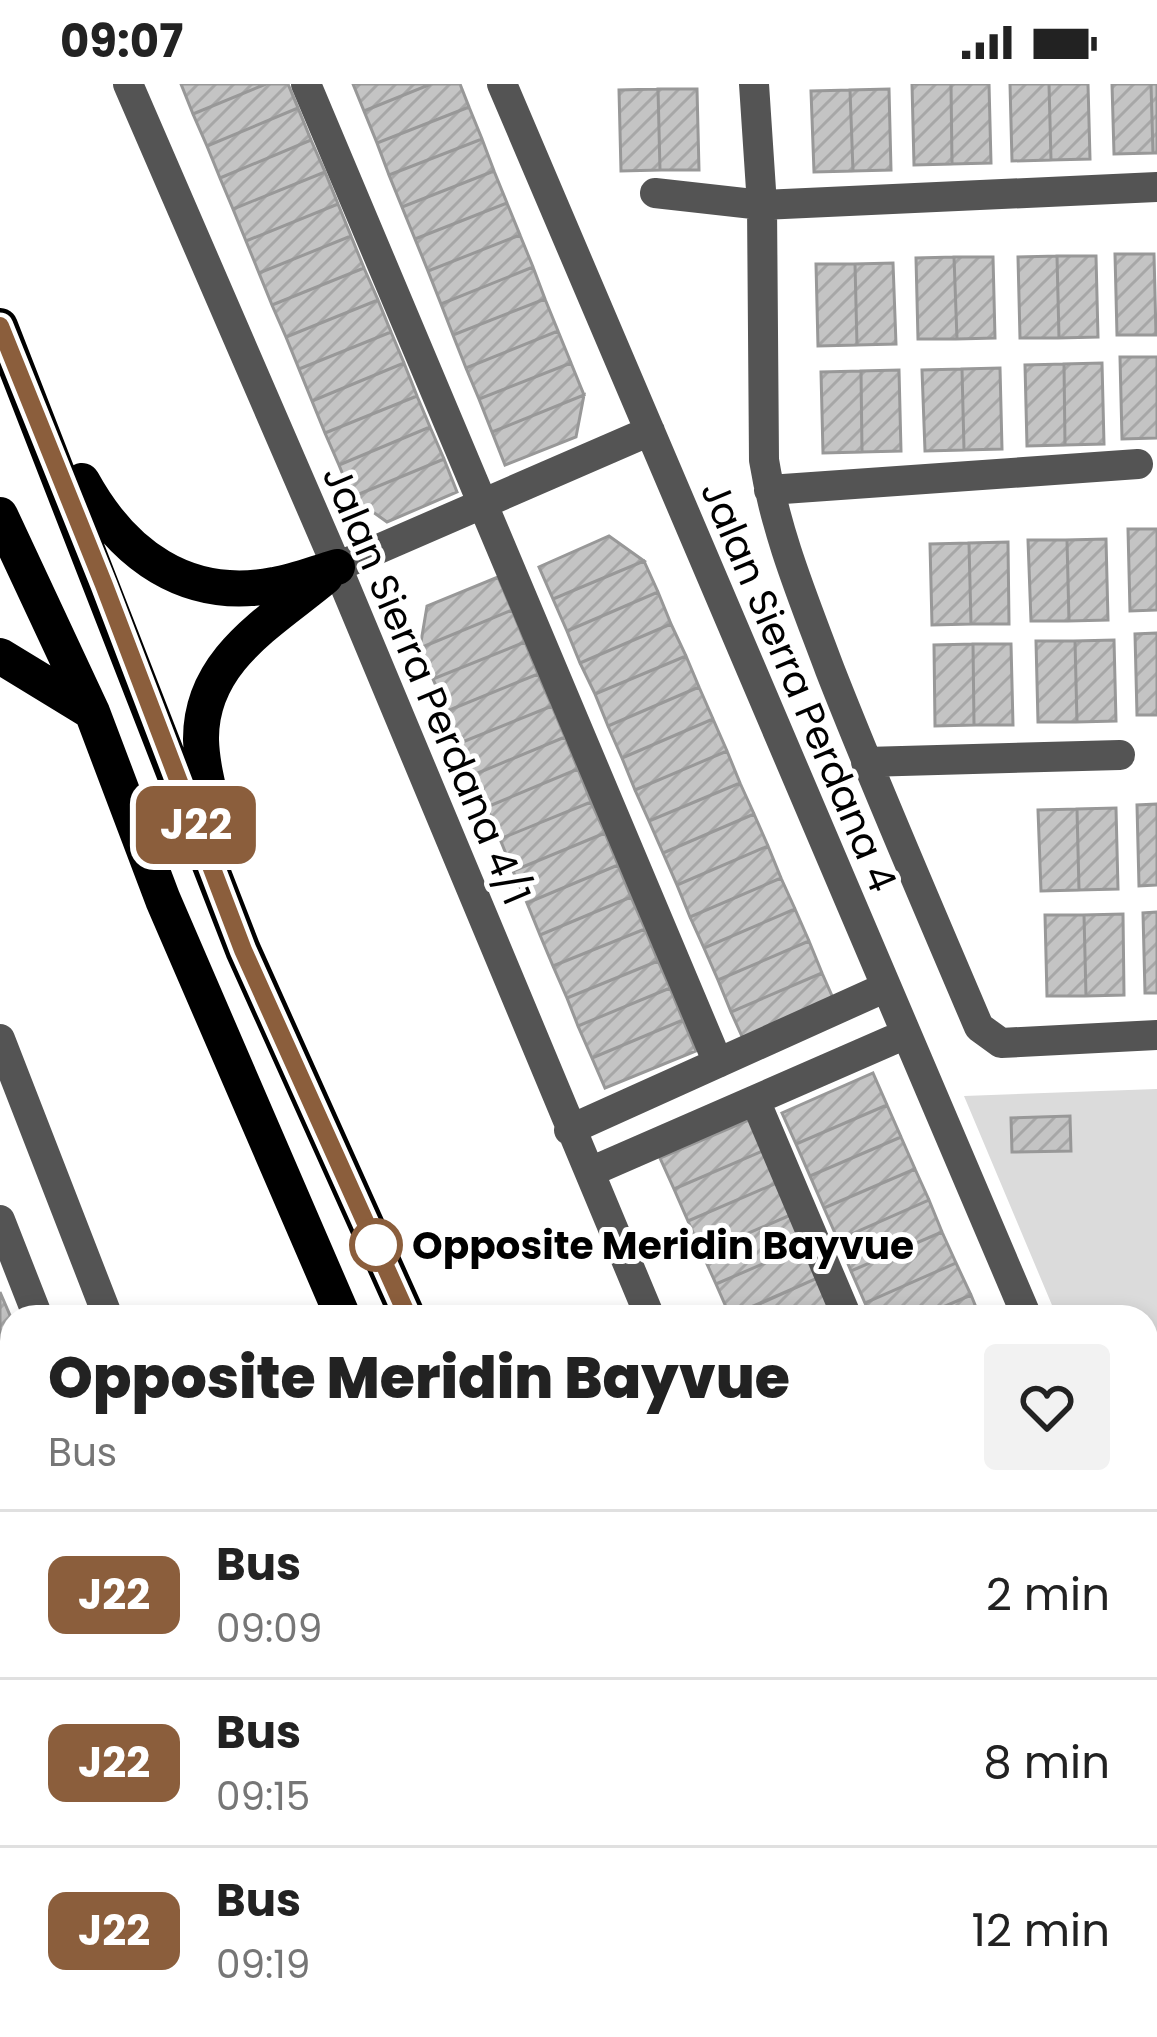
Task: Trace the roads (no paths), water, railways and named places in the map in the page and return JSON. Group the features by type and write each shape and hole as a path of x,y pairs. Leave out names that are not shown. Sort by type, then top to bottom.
{"highway":[{"path":"3,333 103,518 141,555 172,574 242,589 337,567"},
{"path":"3,333 243,950 402,1305"},
{"path":"0,514 92,712 164,900 338,1305"},
{"path":"0,559 92,712"},
{"path":"243,950 202,754 204,709 213,684 240,645 337,567"},
{"path":"0,656 92,712"}],"street":[{"name":"Jalan Sierra Perdana 4/1","path":"128,84 337,567 645,1305"},
{"path":"306,84 718,1063"},
{"name":"Jalan Sierra Perdana 4","path":"502,84 1022,1305"},
{"path":"754,84 762,205 764,460 779,538 866,762 979,1028 1001,1042 1157,1035"},
{"path":"655,193 762,205 1157,187"},
{"path":"337,567 650,431"},
{"path":"769,490 1138,464"},
{"path":"866,762 1120,755"},
{"path":"569,1130 884,988"},
{"path":"590,1172 906,1034"},
{"path":"0,1039 103,1305"},
{"path":"755,1100 842,1305"},
{"path":"0,1220 33,1305"}],"place":[{"name":"Opposite Meridin Bayvue","path":"376,1245"}]}
